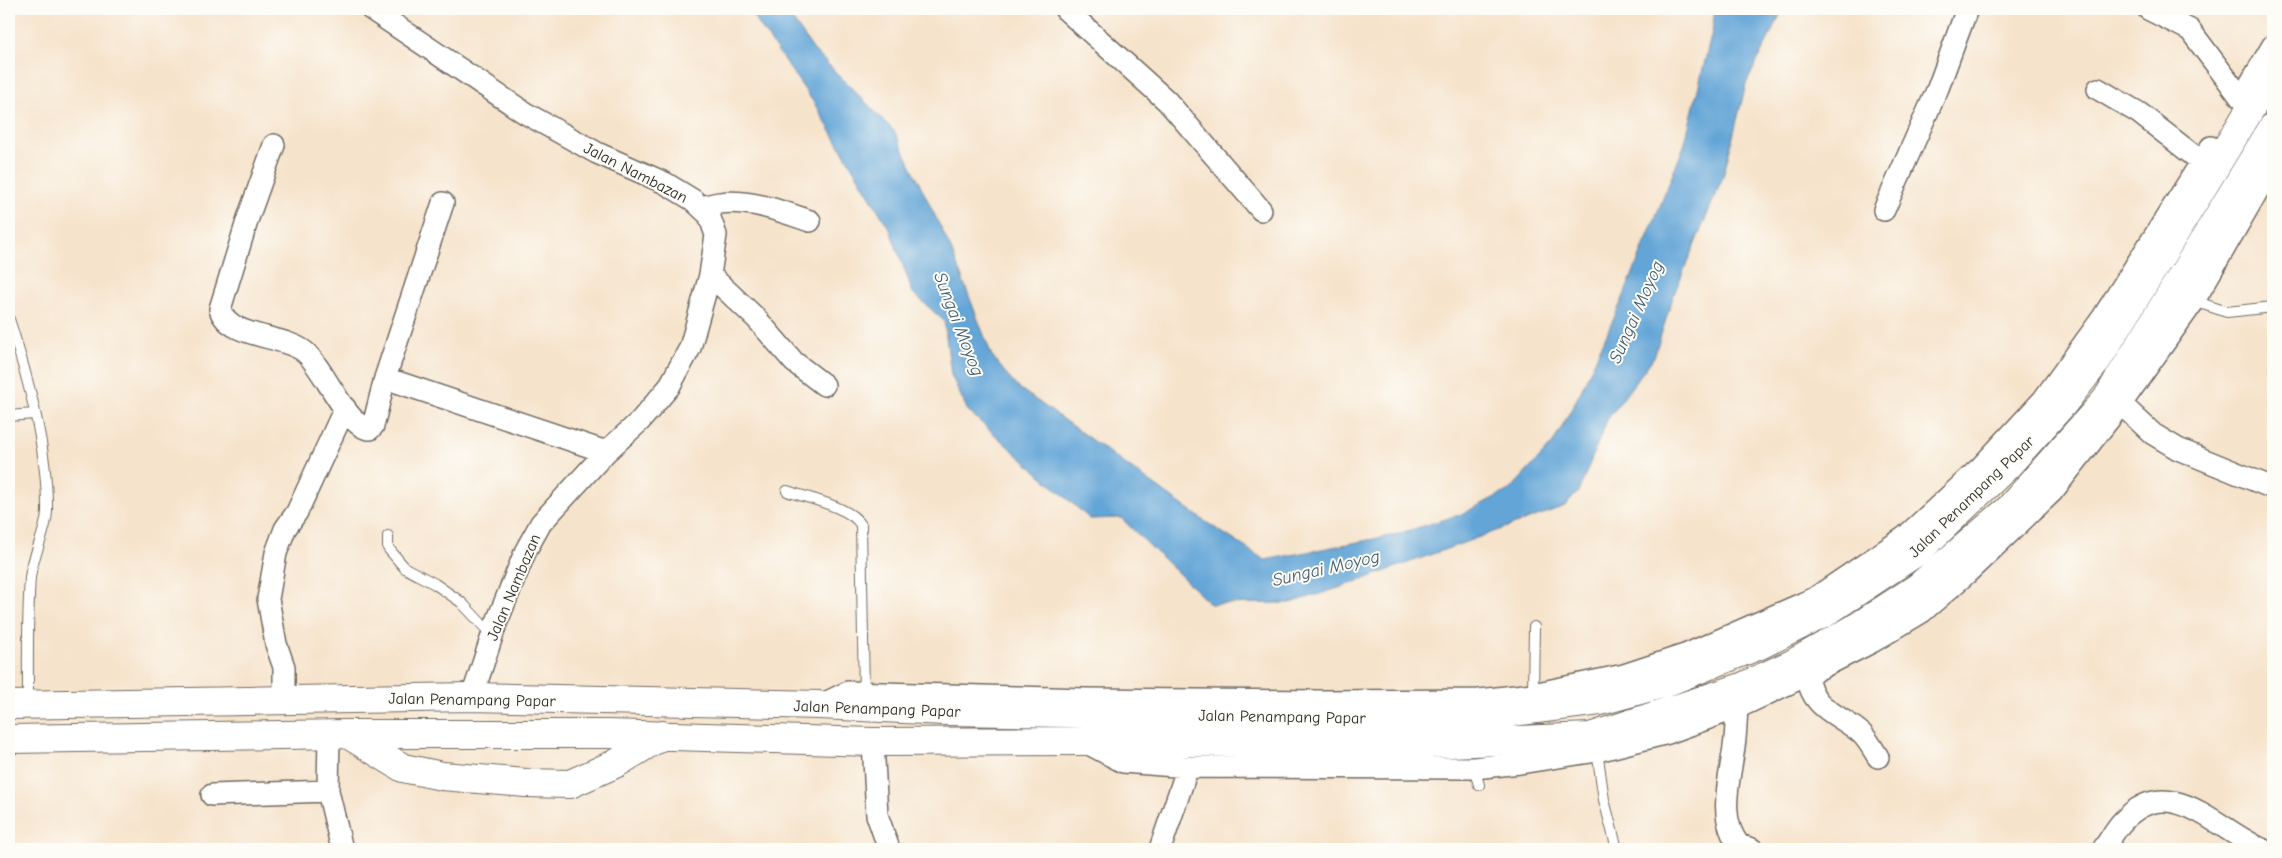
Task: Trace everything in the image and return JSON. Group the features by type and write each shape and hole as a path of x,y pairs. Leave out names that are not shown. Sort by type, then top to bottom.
{"main road":[{"name":"Jalan Penampang Papar","path":"18,705 472,697 820,705 1033,713 1440,718 1489,715 1600,701 1662,684 1760,645 1823,614 1918,551 2014,459 2096,362 2273,72"},
{"name":"Jalan Penampang Papar","path":"9,739 338,734 608,734 873,742 1084,741 1403,745 1590,737 1742,687 1792,664 1854,629 1917,588 2009,509 2106,400 2273,127"},
{"path":"514,698 595,717 603,722 608,734"},
{"path":"338,734 403,768 442,776 526,783 570,784 617,763 663,736"}],"street":[{"name":"Jalan Nambazan","path":"371,9 525,113 597,153 665,183 703,207 709,215 716,235 710,275 690,348 669,387 640,421 606,452 541,523 526,550 492,635 472,697"},
{"path":"1065,9 1166,100 1261,210"},
{"path":"1884,210 1938,88 1967,9"},
{"path":"2148,9 2190,30 2241,98"},
{"path":"820,705 848,692 864,694 1322,702 1479,700 1533,694 1624,675 1685,656 1815,598 1905,537 1981,467 2043,400 2103,317 2273,46"},
{"path":"2098,89 2139,113 2202,162"},
{"path":"274,145 248,218 220,309 223,318 234,326 302,349 321,370 359,426 370,430 374,423 384,378 443,203"},
{"path":"1084,741 1122,762 1188,767 1476,777 1520,763 1597,750 1668,733 1737,708 1808,675 1872,642 1922,612 1966,574 2052,492 2121,404 2194,301 2273,164"},
{"path":"703,207 713,203 733,202 767,206 810,221"},
{"path":"710,275 756,318 794,362 824,385"},
{"path":"384,378 606,452"},
{"path":"2121,404 2152,434 2178,449 2273,488"},
{"path":"284,700 284,667 276,644 268,599 276,553 285,529 296,512 345,408"},
{"path":"1808,675 1809,689 1816,700 1828,712 1862,735 1878,757"},
{"path":"1737,708 1735,741 1727,801 1727,822 1743,848"},
{"path":"338,734 328,791 342,849"},
{"path":"873,742 877,815 889,849"},
{"path":"1160,849 1188,767"},
{"path":"212,795 328,791"},
{"path":"2103,849 2132,813 2159,800 2174,801 2200,812 2245,841 2262,849"}],"lane":[{"path":"2194,301 2227,312 2273,307"},
{"path":"9,319 44,454 47,515 30,576 18,705"},
{"path":"9,416 34,414"},
{"path":"788,491 840,509 858,521 861,526 864,694"},
{"path":"388,536 388,548 405,568 435,584 461,602 492,635"},
{"path":"1533,694 1534,627"},
{"path":"1597,750 1604,800 1617,849"}],"water":[{"name":"Sungai Moyog","path":"748,9 785,9 813,49 895,132 951,249 992,356 1015,385 1206,522 1265,560 1394,535 1462,514 1511,489 1553,443 1582,389 1623,298 1684,146 1712,32 1715,9 1783,9 1746,84 1723,177 1674,294 1654,357 1607,420 1579,491 1565,506 1342,587 1290,603 1210,604 1121,518 1090,519 968,411 951,375 944,321 913,293 890,230 814,103"}]}
